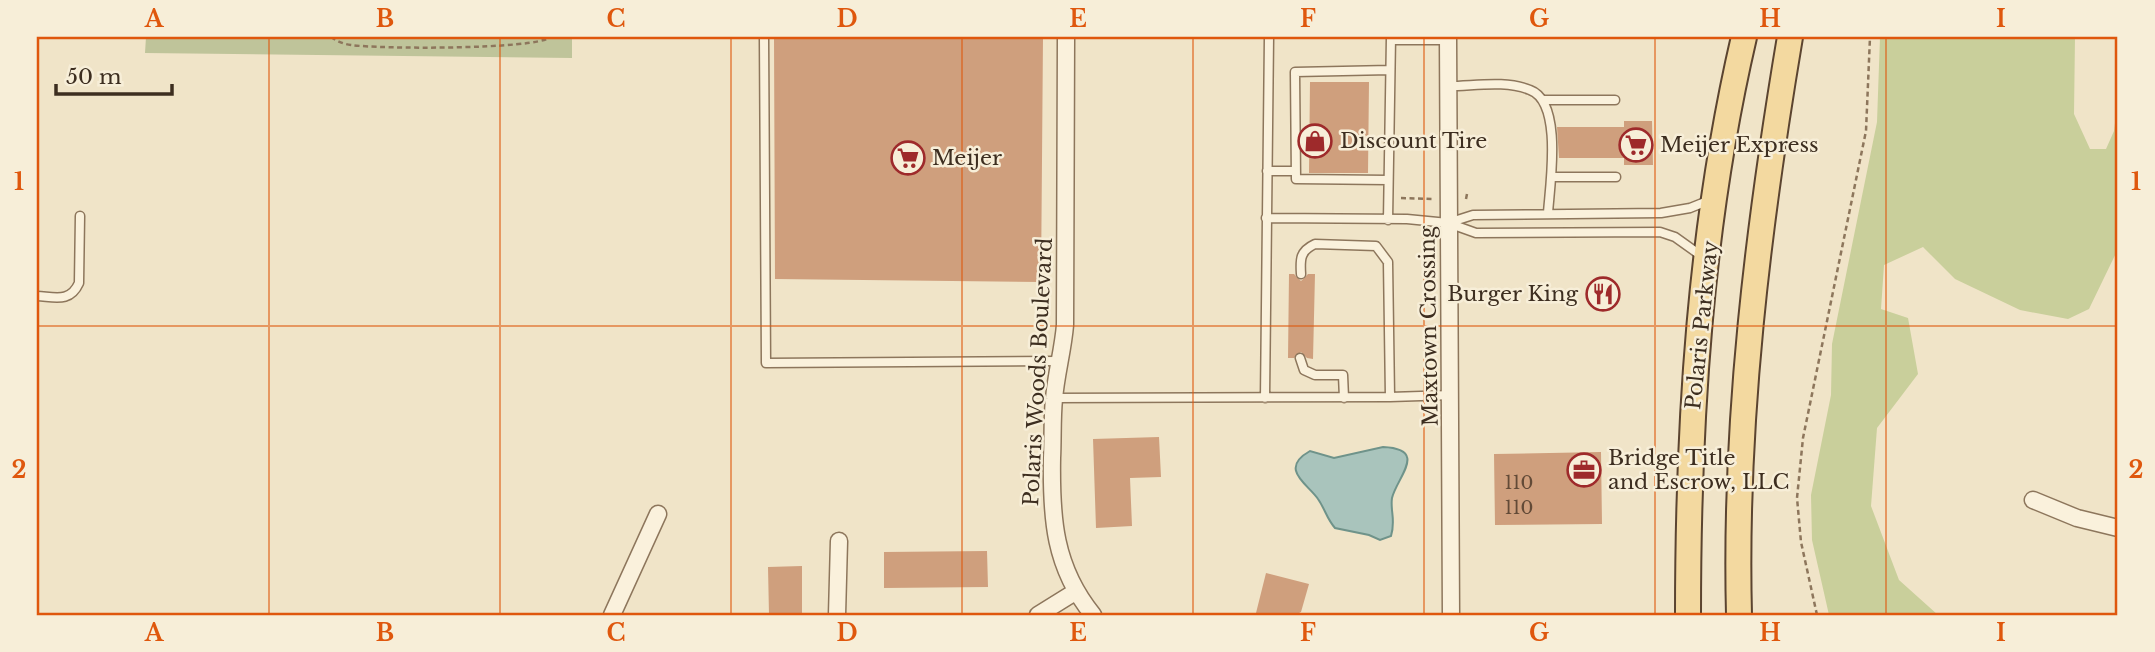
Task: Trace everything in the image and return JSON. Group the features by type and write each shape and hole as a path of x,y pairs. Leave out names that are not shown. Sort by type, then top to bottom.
{"main road":[{"name":"Polaris Parkway","path":"1688,615 1688,516 1698,341 1716,197 1744,37"},
{"path":"1739,615 1741,467 1753,301 1773,142 1790,37"}],"street":[{"name":"Polaris Woods Boulevard","path":"1066,37 1065,325 1062,361 1054,398 1053,528 1058,553 1075,592 1093,615"},
{"name":"Maxtown Crossing","path":"1448,38 1451,615"},
{"path":"2032,500 2077,518 2118,528"},
{"path":"612,615 658,514"},
{"path":"837,615 839,541"},
{"path":"1038,615 1075,592"}],"lane":[{"path":"764,37 766,363 1062,361"},
{"path":"1265,398 1269,37"},
{"path":"1388,220 1391,38 1448,38"},
{"path":"1388,180 1296,179 1295,72 1390,71"},
{"path":"1449,86 1509,86 1532,90 1545,100 1615,100"},
{"path":"1545,100 1552,139 1548,213"},
{"path":"1267,171 1294,171"},
{"path":"1551,177 1616,177"},
{"path":"1448,223 1473,215 1661,214 1689,208 1716,197"},
{"path":"37,296 70,297 79,284 80,216"},
{"path":"1266,218 1448,223 1476,233 1660,232 1685,242 1708,261"},
{"path":"1301,274 1300,257 1306,248 1315,244 1376,246 1385,253 1388,262 1390,397"},
{"path":"1300,358 1304,370 1315,375 1343,375 1344,398"},
{"path":"1054,398 1344,398 1451,395"}],"path":[{"path":"331,37 351,45 425,46 532,44 551,37"},
{"path":"1817,615 1801,541 1797,498 1803,438 1866,131 1870,37"},
{"path":"1466,199 1467,194"},
{"path":"1401,198 1435,199"}],"green space":[{"path":"146,37 572,37 572,58 145,53"},
{"path":"1880,37 2075,37 2074,114 2090,149 2106,149 2114,131 2118,99 2118,249 2089,309 2068,319 2020,310 1955,279 1923,247 1884,265 1881,309 1908,318 1918,374 1877,428 1871,506 1899,580 1938,615 1829,615 1812,540 1811,495 1831,395 1832,344 1877,122"}],"water":[{"path":"1383,447 1397,449 1405,453 1407,458 1407,465 1392,498 1391,536 1380,540 1335,528 1318,499 1298,476 1296,464 1310,451 1334,458"}],"building":[{"name":"Meijer","path":"774,37 1043,37 1041,282 775,279"},
{"path":"1310,82 1369,82 1368,173 1309,173"},
{"path":"1624,121 1652,121 1653,165 1624,165 1624,158 1559,158 1557,127 1624,127"},
{"path":"1289,274 1294,274 1301,281 1308,274 1315,274 1313,359 1307,358 1301,352 1294,358 1288,358"},
{"path":"1159,437 1161,477 1130,478 1132,526 1096,528 1093,439"},
{"path":"1601,452 1602,524 1495,525 1494,454"},
{"path":"987,551 988,587 884,588 884,552"},
{"path":"802,566 802,615 769,615 768,567"},
{"path":"1266,573 1309,584 1301,612 1295,615 1256,613"}],"place":[{"name":"Discount Tire","path":"1315,141"},
{"name":"Meijer Express","path":"1636,145"},
{"name":"Meijer","path":"908,158"},
{"name":"Burger King","path":"1603,294"},
{"name":"Bridge Title and Escrow, LLC","path":"1584,470"}]}
